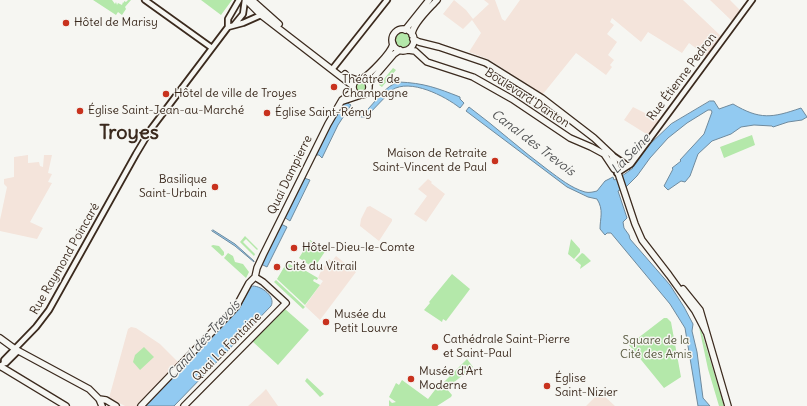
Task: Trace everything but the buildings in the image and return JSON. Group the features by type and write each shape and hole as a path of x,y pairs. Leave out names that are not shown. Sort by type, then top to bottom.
{"main road":[{"path":"405,30 429,0"},
{"path":"338,105 367,92 370,82 394,54 400,50 408,50 412,45 413,29 437,0"},
{"path":"248,2 260,8 315,53 348,77 366,80 369,85"},
{"path":"248,2 261,15 353,88 357,94 361,95"},
{"path":"353,88 359,79 370,73 390,51 393,44 394,35 399,30 405,30 413,37"},
{"name":"Boulevard Danton","path":"413,37 419,42 486,63 541,98 594,138 612,155"},
{"path":"393,44 400,50"},
{"name":"Boulevard Danton","path":"408,50 415,51 427,62 476,78 512,98 570,138 604,154 618,175"},
{"name":"Quai Dampierre","path":"255,277 263,255 325,129 338,105 350,94 353,88"},
{"path":"591,147 594,138"},
{"path":"612,155 623,190 642,240 700,310 728,406"},
{"path":"141,406 236,307 249,283 255,277"},
{"name":"Quai La Fontaine","path":"184,406 286,303 263,282 255,277"},
{"path":"0,338 17,350 89,389 99,399 102,406"},
{"path":"1,366 66,406"},
{"path":"99,399 106,400 116,406"}],"street":[{"path":"144,0 212,48"},
{"path":"230,27 228,19 239,0"},
{"path":"334,67 387,0"},
{"name":"Rue Étienne Pedron","path":"618,175 631,164 752,0"},
{"path":"235,7 248,2"},
{"path":"230,27 241,18 248,2"},
{"path":"230,27 261,15"},
{"name":"Rue Raymond Poincaré","path":"1,366 4,360 17,350 50,310 151,129 212,48 230,27"},
{"path":"612,155 628,166"}],"shaded area":[{"path":"454,0 466,10 473,19 489,4 484,0 495,0 502,19 505,21 520,0 683,0 721,36 706,56 689,43 682,53 648,32 641,42 612,18 610,22 614,25 607,34 617,42 608,55 614,60 610,65 612,67 606,75 576,53 543,94 488,59 469,52 481,33 472,20 463,29 443,14"},
{"path":"710,0 730,0 740,10 732,21"},
{"path":"633,107 659,120 648,135 624,120"},
{"path":"28,155 28,163 39,162 40,166 43,167 44,155 52,155 48,173 52,174 48,182 52,183 30,222 43,228 37,239 0,231 0,220 7,187 4,184 4,179 14,177 14,157"},
{"path":"428,179 445,194 426,222 414,214 427,196 418,189"},
{"path":"370,206 392,219 379,241 360,226 361,219 367,207"},
{"path":"336,256 356,272 320,320 305,306 323,281 318,278 320,273 329,259 332,261"},
{"path":"131,327 136,328 160,344 179,363 137,406 125,406 109,398 128,329"},
{"path":"266,389 278,406 248,406 260,395"},
{"path":"600,392 615,406 586,406"}],"green space":[{"path":"93,0 112,0 115,4 116,2 117,5 118,3 122,5 124,1 126,2 131,0 125,7 126,9 122,15 118,12 116,15"},
{"path":"201,0 232,0 221,15"},
{"path":"403,32 409,34 411,40 409,46 403,48 397,46 395,40 397,34"},
{"path":"393,68 396,70 382,87 379,85"},
{"path":"359,82 363,82 365,83 365,91 359,92 356,89 356,85"},
{"path":"752,135 755,145 724,158 720,147"},
{"path":"245,236 258,249 257,250 246,239 243,242 255,254 254,256 240,242"},
{"path":"571,239 580,249 580,252 574,259 568,254"},
{"path":"310,240 326,250 314,268 299,258"},
{"path":"211,246 219,246 224,252 224,255 222,256"},
{"path":"228,253 233,256 235,262 243,264 249,272 246,278 224,258"},
{"path":"582,253 591,261 580,269 581,265 575,260"},
{"path":"286,264 293,266 294,264 318,278 317,280 314,279 313,281 320,285 305,305 277,279"},
{"path":"452,274 470,289 446,321 443,319 442,322 424,310"},
{"path":"276,280 305,307 303,309 274,282"},
{"path":"285,309 309,330 278,365 252,341"},
{"name":"Square de la Cité des Amis","path":"664,318 667,318 671,322 681,377 664,388 629,345"},
{"path":"699,327 724,406 719,406 708,369"},
{"path":"144,347 154,357 140,370 133,362 135,355"},
{"path":"467,359 473,367 448,387 444,382"},
{"path":"307,378 324,394 320,397 305,381"},
{"path":"402,380 428,399 441,382 452,395 437,406 389,406 389,400 392,403 396,402 389,397 396,383 399,385"}],"water":[{"path":"399,82 423,85 437,89 460,97 464,103 460,108 446,98 437,94 417,87 408,86 399,87 392,90 366,117 361,117 357,114 359,111 362,113 365,112 385,90"},
{"path":"710,101 714,101 719,109 733,104 751,113 766,116 782,114 801,108 807,117 802,120 788,122 773,127 754,125 741,127 731,134 712,141 698,154 690,176 685,182 681,181 668,190 664,186 673,169 672,168 681,161 680,160 704,134 712,112 711,110 708,110 687,123 668,138 650,158 637,176 626,187 618,191 627,218 623,222 624,228 630,239 670,285 693,324 692,331 697,352 703,398 710,406 698,406 685,328 670,304 611,233 607,233 605,235 600,229 601,210 597,199 588,197 567,187 466,111 469,107 565,182 585,192 590,192 597,191 605,181 613,177 614,180 633,168 632,167 649,145 671,124"},
{"path":"346,102 351,105 338,125 322,158 319,155 316,155 333,119"},
{"path":"304,178 310,180 290,221 284,217"},
{"path":"281,224 287,227 267,267 261,264"},
{"path":"213,230 235,244 254,262 235,246 212,231"},
{"path":"257,286 264,290 270,296 272,299 271,306 174,406 145,406 233,316 250,288"}],"place":[{"name":"Hôtel de Marisy","path":"66,23"},
{"name":"Théâtre de Champagne","path":"334,87"},
{"name":"Hôtel de ville de Troyes","path":"166,94"},
{"name":"Église Saint-Jean-au-Marché","path":"80,111"},
{"name":"Église Saint-Rémy","path":"267,113"},
{"name":"Maison de Retraite Saint-Vincent de Paul","path":"495,161"},
{"name":"Basilique Saint-Urbain","path":"215,187"},
{"name":"Hôtel-Dieu-le-Comte","path":"294,248"},
{"name":"Cité du Vitrail","path":"277,267"},
{"name":"Musée du Petit Louvre","path":"326,322"},
{"name":"Cathédrale Saint-Pierre et Saint-Paul","path":"435,347"},
{"name":"Musée d'Art Moderne","path":"411,379"},
{"name":"Église Saint-Nizier","path":"547,386"}],"district":[{"name":"Troyes","path":"129,133"}],"water label":[{"name":"Canal des Trevois","path":"533,143"},
{"name":"La Seine","path":"631,154"},
{"name":"Canal des Trevois","path":"204,340"}]}
